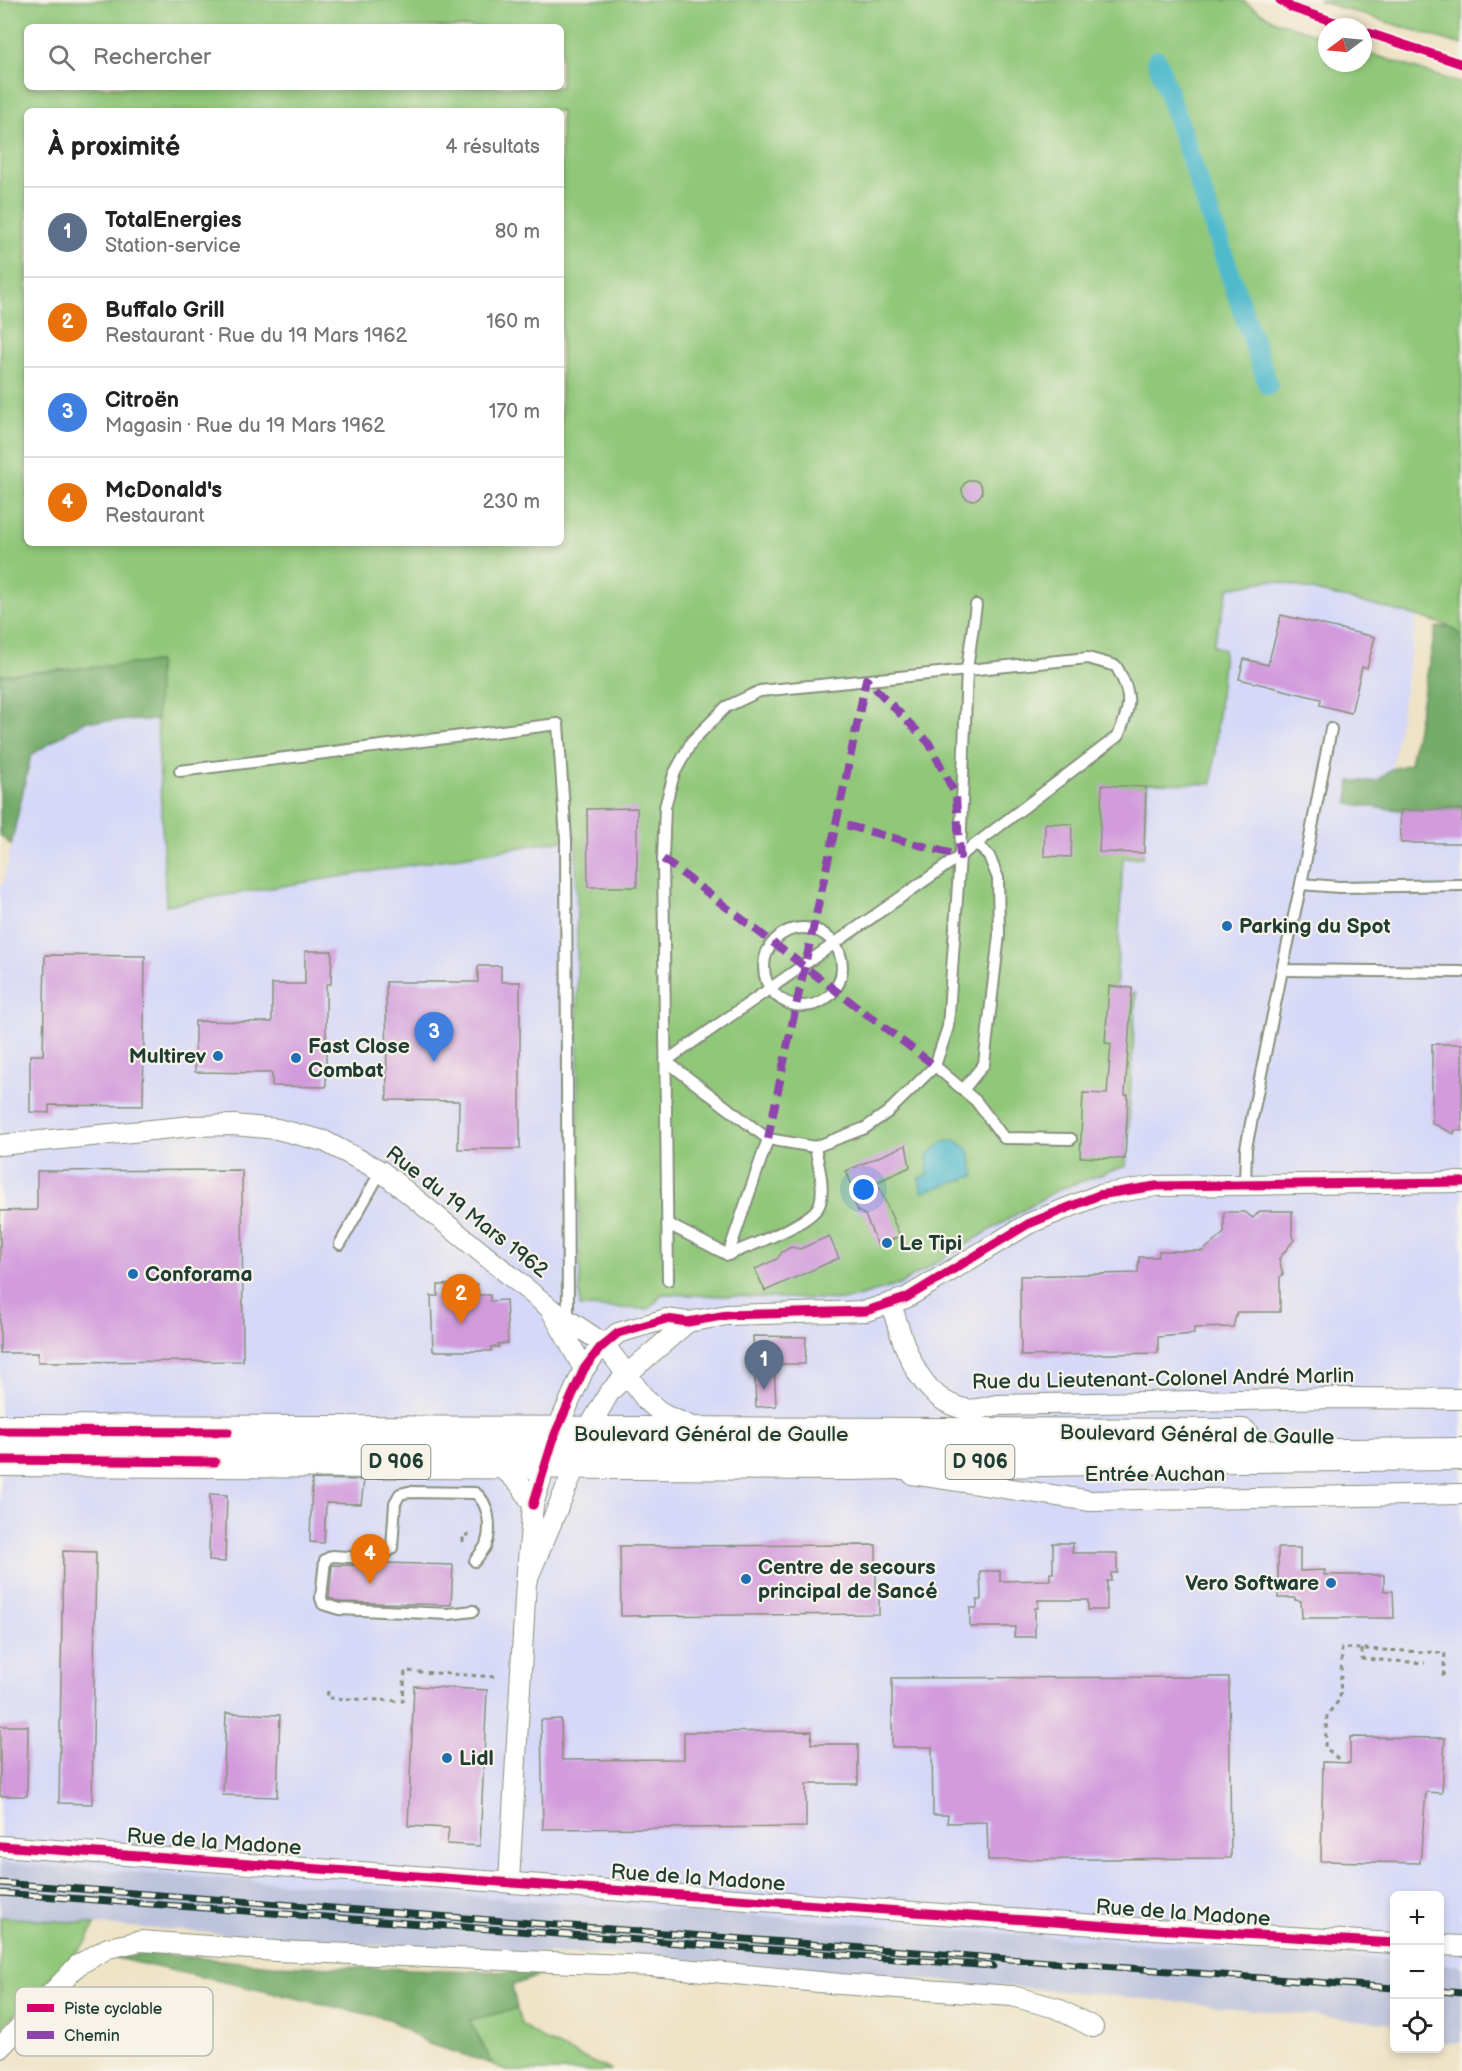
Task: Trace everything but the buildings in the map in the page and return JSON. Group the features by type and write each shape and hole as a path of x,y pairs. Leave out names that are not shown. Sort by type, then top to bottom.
{"main road":[{"name":"Boulevard Général de Gaulle","path":"0,1431 708,1434 1385,1445"},
{"name":"D 906","path":"1385,1445 1462,1435"},
{"name":"Boulevard Général de Gaulle","path":"0,1460 497,1462 576,1465 850,1464 1385,1445"},
{"name":"D 906","path":"1385,1445 1462,1454"}],"street":[{"name":"Rue du 19 Mars 1962","path":"0,1145 192,1126 234,1125 277,1129 324,1141 381,1171 550,1308 604,1344 646,1400 664,1415 708,1434"},
{"path":"509,1882 526,1582 533,1505 555,1434 584,1369 604,1344 618,1333 666,1319 688,1322 727,1315 866,1311 906,1298 1028,1224 1099,1195 1156,1186 1462,1182"},
{"name":"Rue du Lieutenant-Colonel André Marlin","path":"891,1303 905,1352 928,1385 943,1400 966,1410 1010,1405 1340,1398 1462,1399"},
{"name":"Rue du 19 Mars 1962","path":"550,1308 584,1369"},
{"path":"526,1582 576,1465 586,1434 609,1393 626,1375 688,1322"},
{"path":"584,1369 626,1375"},
{"path":"497,1462 522,1485 533,1505"},
{"name":"Entrée Auchan","path":"850,1464 1091,1501 1462,1494"},
{"name":"Rue de la Madone","path":"0,1846 1137,1928 1390,1943"},
{"path":"57,1987 78,1965 108,1948 141,1941 288,1951 652,1966 840,1984 1012,1996 1056,2008 1093,2027"},
{"path":"1444,1945 1462,1946"},
{"path":"0,2048 15,2032"}],"lane":[{"path":"666,1061 768,1139 815,1147 873,1123 888,1112 935,1066 948,1027 950,1006 960,856 968,669 976,605"},
{"path":"666,1061 977,844 1118,736 1130,709 1127,685 1116,666 1088,658 760,691 726,707 692,741 674,774 665,807 663,859 668,1280"},
{"path":"180,771 558,724 566,839 568,1320"},
{"path":"1245,1185 1246,1148 1331,729"},
{"path":"963,1090 984,1064 999,935 998,878 989,856 977,844"},
{"path":"1301,884 1339,887 1462,885"},
{"path":"801,928 812,930 820,933 834,945 842,968 840,980 826,999 817,1004 795,1006 777,997 770,989 763,966 766,954 780,935 801,928"},
{"path":"1282,970 1462,972"},
{"path":"935,1066 976,1101 1004,1138 1071,1139"},
{"path":"728,1256 768,1139"},
{"path":"728,1256 810,1217 820,1204 821,1185 815,1147"},
{"path":"340,1244 381,1171"},
{"path":"668,1224 728,1256"},
{"path":"473,1611 449,1614 339,1609 324,1604 321,1598 325,1560 332,1557 378,1559 392,1548 395,1503 400,1494 408,1492 475,1493 484,1499 487,1507 486,1545 475,1561"}],"path":[{"path":"1338,1760 1325,1747 1327,1716 1340,1699 1342,1648 1445,1653 1443,1678"},
{"path":"1362,1649 1362,1659 1425,1663"},
{"path":"328,1691 327,1698 403,1701 405,1671 497,1677"}],"shaded area":[{"path":"1271,580 1417,616 1392,769 1348,804 1400,810 1462,809 1462,1966 1444,1964 1444,1891 1390,1891 1390,1961 0,1863 0,885 3,884 31,755 85,721 157,720 166,905 576,837 1213,645 1229,588"},
{"path":"0,1863 1390,1961 1390,2024 1087,1993 627,1955 434,1950 0,1917"},
{"path":"1444,1964 1462,1966 1462,2043 1444,2042"}],"green space":[{"path":"0,0 1241,0 1275,21 1318,35 1318,72 1372,72 1372,54 1462,84 1462,636 1449,626 1417,616 1271,580 1229,588 1213,645 1224,650 1212,784 1147,783 1143,857 1123,858 1116,991 1136,993 1126,1166 1057,1190 899,1285 846,1300 663,1294 649,1309 580,1307 576,838 166,905 157,720 158,662 0,675"},
{"path":"1319,0 1462,0 1462,45 1322,2"},
{"path":"1449,626 1462,636 1462,809 1400,810 1348,804 1350,781 1377,781 1392,769 1410,764 1436,628"},
{"path":"158,662 157,720 85,721 31,755 11,845 0,835 0,675"},
{"path":"0,1917 95,1924 87,1941 42,1987 15,1987 15,2014 0,2029"},
{"path":"147,1953 272,1965 548,1973 512,1985 517,2009 469,2020 493,2064 429,2044 389,2019 116,1958"},
{"path":"517,2009 521,2024 546,2041 612,2071 508,2071 493,2064 469,2020"}],"water":[{"path":"955,1140 969,1150 975,1176 922,1192 919,1179 928,1174 927,1156 941,1143"}],"waterway":[{"path":"1157,60 1268,385"}],"railway":[{"path":"0,1883 1390,1988"},
{"path":"0,1893 993,1966"},
{"path":"1444,1991 1462,1993"}],"marked path":[{"path":"768,1139 866,679 929,743 956,796 960,856 838,823"},
{"path":"663,859 935,1066"}],"cycle path":[{"path":"1280,0 1292,8 1323,18"},
{"path":"1372,34 1462,64"},
{"path":"533,1505 555,1434 584,1369 600,1348 618,1333 666,1319 688,1322 727,1315 866,1311 906,1298 1028,1224 1099,1195 1156,1186 1462,1182"},
{"path":"0,1431 228,1432"},
{"path":"0,1460 215,1462"},
{"path":"0,1846 1137,1928 1390,1943"}],"place":[{"name":"Parking du Spot","path":"1227,926"},
{"name":"Multirev","path":"218,1056"},
{"name":"Fast Close Combat","path":"296,1058"},
{"name":"Citroën","path":"434,1062"},
{"name":"Le Tipi","path":"887,1243"},
{"name":"Conforama","path":"133,1274"},
{"name":"Buffalo Grill","path":"461,1324"},
{"name":"TotalEnergies","path":"764,1390"},
{"name":"Centre de secours principal de Sancé","path":"746,1579"},
{"name":"Vero Software","path":"1331,1583"},
{"name":"McDonald's","path":"370,1584"},
{"name":"Lidl","path":"447,1758"}]}
